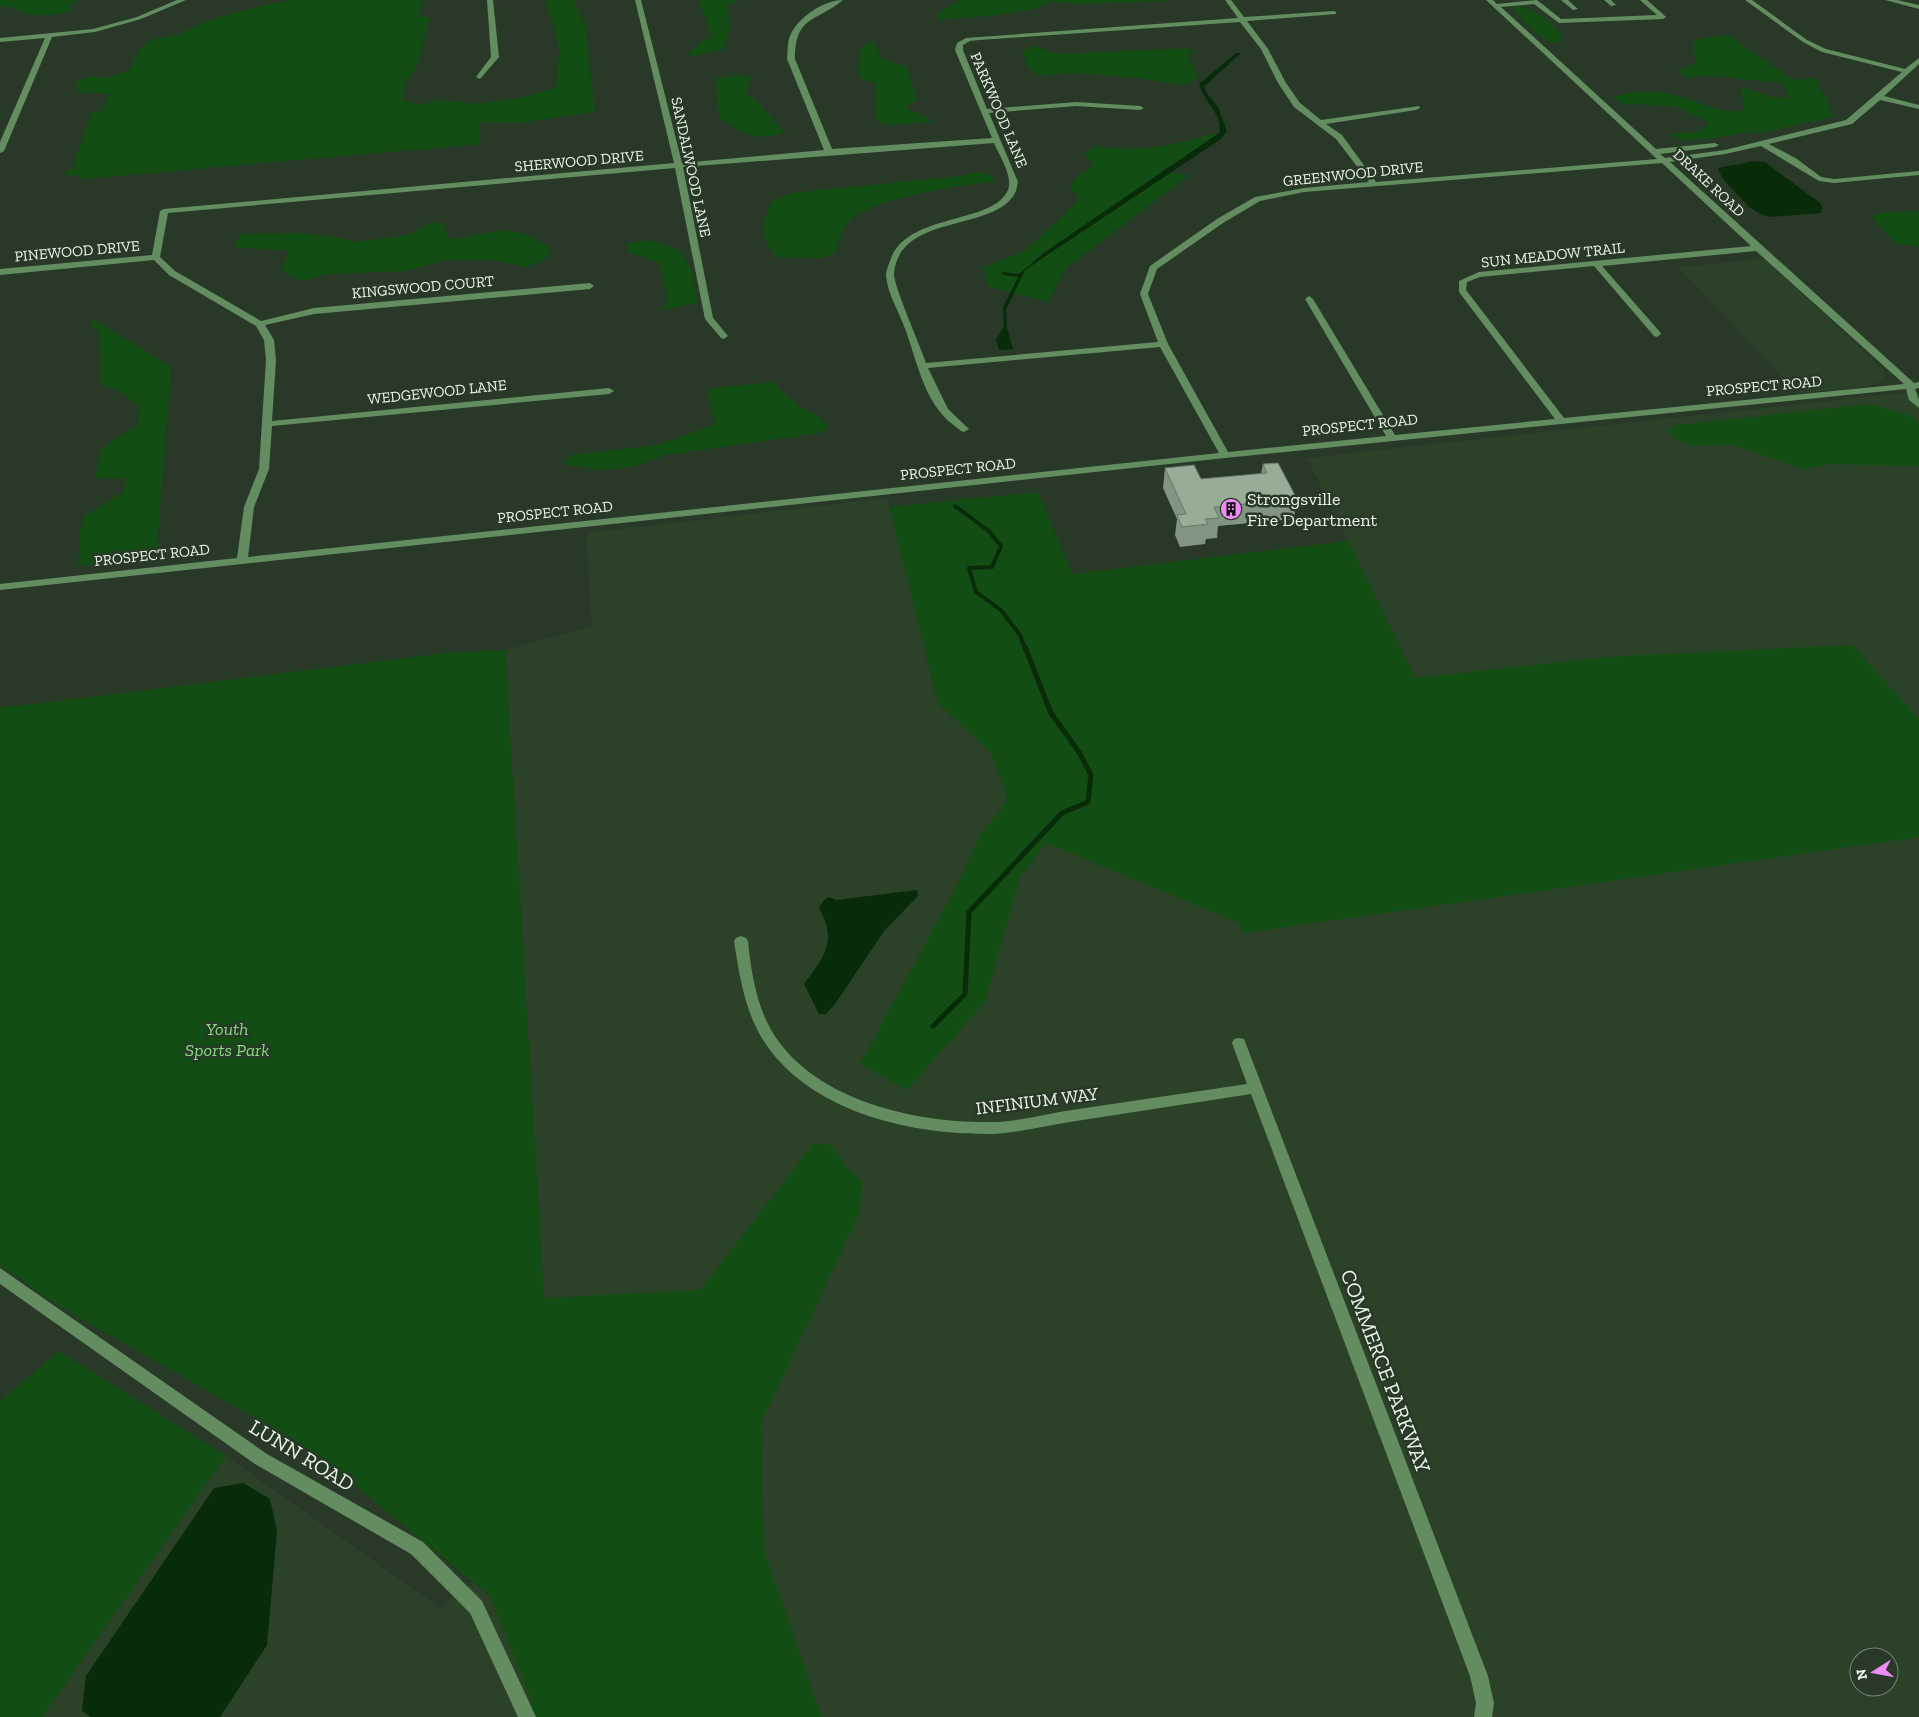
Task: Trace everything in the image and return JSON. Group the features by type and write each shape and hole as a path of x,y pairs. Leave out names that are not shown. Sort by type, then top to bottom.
{"street":[{"path":"0,40 93,31 139,18 182,0"},
{"path":"480,77 495,57 490,0"},
{"name":"SANDALWOOD LANE","path":"638,0 679,166 709,319 724,336"},
{"path":"829,152 791,58 790,44 793,33 803,22 813,14 840,0"},
{"path":"1228,0 1264,49 1282,83 1298,105 1339,137 1374,184"},
{"path":"1564,0 1575,9"},
{"path":"1492,3 1534,1 1559,21 1663,17 1643,0"},
{"path":"1748,0 1805,41 1824,51 1906,71"},
{"path":"1888,0 1919,7"},
{"name":"DRAKE ROAD","path":"1492,3 1758,248 1916,387 1912,398 1919,405"},
{"name":"PARKWOOD LANE","path":"964,429 944,411 923,366 890,274 895,255 903,245 935,226 994,207 1010,194 1014,182 959,50 959,44 968,40 1334,13"},
{"path":"0,151 49,36"},
{"path":"1653,152 1760,142 1849,122 1919,60"},
{"path":"1879,97 1919,107"},
{"path":"985,111 1076,104 1140,108"},
{"path":"1321,122 1416,108"},
{"name":"SHERWOOD DRIVE","path":"156,258 164,211 829,152 997,140"},
{"path":"1760,142 1794,161 1819,179 1834,181 1919,173"},
{"name":"GREENWOOD DRIVE","path":"1224,455 1163,344 1144,294 1153,268 1220,221 1258,199 1304,190 1663,161 1726,152 1760,142"},
{"name":"SUN MEADOW TRAIL","path":"1560,419 1462,290 1463,281 1479,275 1758,248"},
{"path":"156,258 172,274 260,324 269,340 271,360 264,469 249,507 242,560"},
{"name":"PINEWOOD DRIVE","path":"0,272 156,258"},
{"path":"1596,264 1657,334"},
{"name":"KINGSWOOD COURT","path":"260,324 314,311 590,286"},
{"path":"1309,299 1391,437"},
{"path":"923,366 1163,344"},
{"name":"PROSPECT ROAD","path":"0,587 1560,419 1916,387"},
{"name":"WEDGEWOOD LANE","path":"267,424 609,390"},
{"name":"INFINIUM WAY","path":"741,941 748,991 767,1034 778,1048 796,1068 834,1093 858,1105 901,1119 973,1128 992,1128 1256,1088"},
{"name":"COMMERCE PARKWAY","path":"1239,1043 1479,1676 1485,1703 1483,1717"},
{"name":"LUNN ROAD","path":"0,1275 261,1459 417,1548 476,1607 527,1717"}],"shaded area":[{"path":"1236,53 1241,53 1204,87 1218,107 1227,131 1221,139 1025,270 1006,310 1007,328 1013,349 999,350 996,340 1004,326 1003,307 1018,277 1003,275 1002,272 1019,274 1045,252 1219,133 1219,120 1199,84"},
{"path":"1755,161 1765,162 1820,203 1823,208 1820,213 1772,217 1762,215 1749,207 1722,178 1718,168"},
{"path":"1765,259 1885,373 1885,380 1864,387 1799,393 1677,267"},
{"path":"1919,391 1919,1717 42,1717 226,1456 440,1608 478,1577 699,1291 544,1298 505,650 592,626 586,533 887,498 938,703 991,753 1014,817 1021,876 1046,843 1236,921 1415,677 1307,458"},
{"path":"917,890 918,896 885,930 835,1004 826,1014 819,1014 804,984 823,957 826,949 828,940 827,930 825,920 819,908 824,900 829,897 836,900"},
{"path":"243,1483 270,1499 277,1531 267,1645 220,1717 91,1717 82,1711 86,1676 214,1488"}],"green space":[{"path":"0,0 79,0 69,5 72,11 38,15 0,7"},
{"path":"291,0 422,0 424,4 420,7 420,17 430,17 416,68 404,83 404,100 421,105 437,100 478,104 520,98 557,87 559,50 555,29 545,0 573,0 585,25 595,112 517,123 480,123 480,144 82,179 78,175 66,176 66,172 77,166 73,165 92,112 102,111 110,94 77,92 77,81 88,77 110,77 129,70 142,48 152,40 177,35 234,13"},
{"path":"698,0 740,0 728,5 729,28 724,49 692,56 688,55 701,42 712,36"},
{"path":"959,0 1166,1 1079,4 1051,1 1041,6 1013,13 939,20 937,15"},
{"path":"1517,6 1529,9 1543,17 1555,27 1562,38 1557,43 1551,42 1539,35 1512,9"},
{"path":"1728,35 1793,80 1816,78 1818,87 1826,97 1833,117 1766,132 1743,133 1684,141 1667,134 1695,132 1710,123 1675,107 1624,105 1612,97 1637,92 1665,93 1736,112 1744,111 1741,87 1771,97 1789,98 1782,85 1783,81 1758,81 1710,76 1686,78 1676,71 1696,63 1693,44 1697,39"},
{"path":"873,41 882,59 903,66 909,72 913,90 918,100 905,107 932,122 891,125 879,123 875,116 875,84 861,78 858,67 862,47"},
{"path":"1033,45 1052,53 1064,54 1188,48 1193,52 1188,56 1198,79 1183,85 1129,77 1073,73 1038,76 1023,62 1028,60 1021,53"},
{"path":"740,75 751,77 745,93 754,98 784,132 765,137 750,135 719,118 716,78"},
{"path":"1218,134 1160,172 1189,175 1066,268 1048,302 989,287 985,279 984,267 1026,250 1080,199 1070,187 1076,177 1094,165 1084,154 1093,147 1135,149 1162,147"},
{"path":"980,172 994,177 992,182 919,194 879,205 863,212 848,222 834,253 822,258 776,257 764,236 764,224 772,201 792,193 951,177"},
{"path":"1919,211 1919,247 1895,243 1872,218 1872,216 1878,213"},
{"path":"431,222 443,223 449,239 500,231 521,233 546,245 550,254 541,262 525,267 494,260 446,260 406,271 326,274 303,281 288,275 282,269 289,251 236,247 236,241 242,234 298,233 340,238 353,242 409,235"},
{"path":"647,240 679,249 692,271 697,303 659,310 668,302 660,263 628,252 627,244"},
{"path":"93,319 171,367 156,563 78,565 80,532 84,516 123,492 127,479 95,478 101,449 137,425 139,406 122,393 100,384 99,333 91,327"},
{"path":"772,382 798,406 818,416 828,427 820,433 665,455 632,467 604,470 565,465 570,455 658,445 715,424 707,389"},
{"path":"1870,404 1911,416 1919,424 1919,466 1829,464 1803,469 1730,444 1693,446 1674,438 1668,430 1677,425"},
{"path":"1038,492 1072,574 1348,541 1415,678 1606,657 1852,645 1919,719 1919,837 1244,933 1237,922 1046,843 1020,877 985,1002 907,1090 860,1064 955,889 981,834 1008,800 991,753 938,703 889,507"},
{"name":"Youth Sports Park","path":"505,650 544,1298 700,1290 814,1143 831,1145 850,1172 863,1183 858,1216 761,1423 763,1547 821,1717 533,1717 530,1696 490,1596 314,1452 59,1306 0,1265 0,708 446,653"},
{"path":"59,1351 226,1456 42,1717 0,1717 0,1401"}],"building":[{"path":"1278,463 1297,499 1214,507 1219,518 1205,519 1208,524 1182,527 1177,515 1186,514 1165,468 1194,465 1201,479 1267,473 1263,464"}],"waterway":[{"path":"955,506 989,531 1001,546 992,567 969,568 976,592 1001,610 1020,635 1025,649"},
{"path":"933,1026 965,994 969,912 1062,813 1088,802 1091,775 1079,752 1051,713 1025,647"}],"place":[{"name":"Strongsville Fire Department","path":"1231,509"}]}
